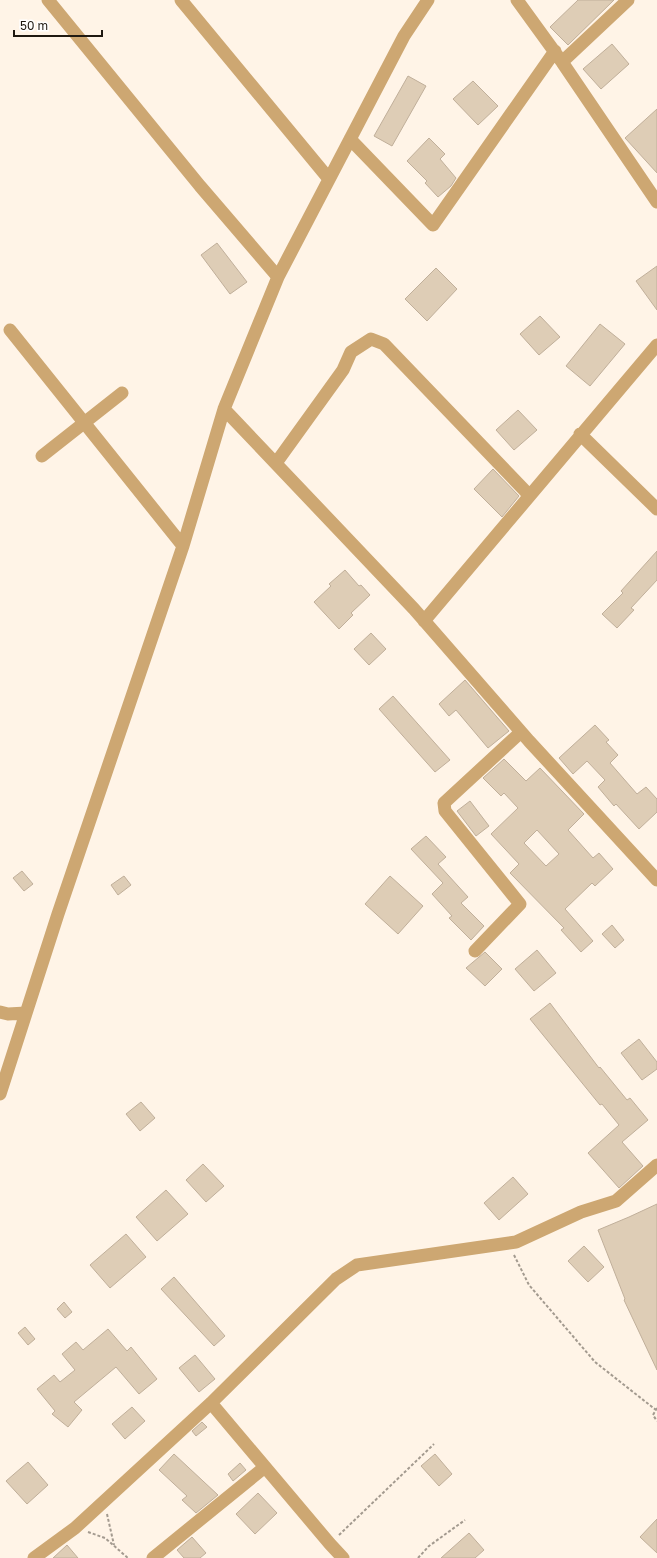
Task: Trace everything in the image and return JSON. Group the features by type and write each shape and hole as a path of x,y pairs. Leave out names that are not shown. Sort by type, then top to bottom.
{"street":[{"path":"48,0 200,186 278,277"},
{"path":"181,0 329,179"},
{"path":"0,1094 58,914 183,546 224,409 278,277 404,36 428,0"},
{"path":"517,0 555,51 657,202"},
{"path":"562,62 628,0"},
{"path":"350,139 432,225 555,51"},
{"path":"10,330 183,546"},
{"path":"276,463 343,370 350,352 371,339 384,344 529,495"},
{"path":"424,620 580,434 655,350"},
{"path":"42,456 122,393"},
{"path":"224,409 424,620 521,732 657,880"},
{"path":"580,434 657,509"},
{"path":"475,951 520,904 445,811 444,804 521,732"},
{"path":"0,1012 8,1014 26,1013"},
{"path":"34,1558 75,1528 211,1403 336,1279 357,1265 516,1242 581,1212 616,1201 657,1165"},
{"path":"211,1403 342,1558"},
{"path":"153,1558 265,1467"}],"path":[{"path":"507,1243 529,1285 595,1362 656,1409 653,1415 657,1421"},
{"path":"330,1544 434,1444"},
{"path":"104,1501 115,1546"},
{"path":"418,1558 429,1546 465,1520"},
{"path":"75,1528 105,1538 128,1558"}],"building":[{"path":"578,0 614,0 568,45 550,27"},
{"path":"612,44 629,64 601,89 583,69"},
{"path":"408,76 426,86 392,146 374,136"},
{"path":"473,81 498,106 478,125 453,99"},
{"path":"657,109 657,173 625,138"},
{"path":"429,138 445,154 440,159 456,178 451,186 438,197 425,183 427,181 407,161"},
{"path":"217,243 247,282 230,294 201,255"},
{"path":"657,266 657,310 636,281"},
{"path":"436,268 457,289 427,321 405,299"},
{"path":"540,316 560,337 539,355 520,334"},
{"path":"600,324 625,344 590,386 566,366"},
{"path":"518,410 537,430 514,450 496,430"},
{"path":"493,469 519,496 502,517 474,489"},
{"path":"657,551 657,580 631,608 634,610 617,628 602,614 623,593 621,591"},
{"path":"345,570 359,586 361,585 370,595 351,613 353,615 339,629 314,602 331,586 329,584"},
{"path":"371,633 386,649 369,665 354,649"},
{"path":"465,680 509,731 488,748 456,710 449,716 439,704"},
{"path":"393,696 450,760 435,772 379,709"},
{"path":"595,725 609,740 606,742 618,755 610,763 637,794 646,787 657,799 657,812 639,829 616,804 614,806 598,787 605,780 587,761 573,774 559,758"},
{"path":"504,759 526,781 540,768 584,814 568,830 593,858 599,853 613,869 595,886 592,883 565,909 593,941 581,952 561,930 564,928 510,873 519,864 491,834 518,808 504,793 501,796 483,778","holes":["537,830 559,854 546,866 524,843"]},
{"path":"470,801 489,826 476,836 457,811"},
{"path":"426,836 446,857 438,864 468,897 461,903 484,926 471,940 449,918 452,916 432,894 443,883 411,849"},
{"path":"22,871 33,884 24,891 13,878"},
{"path":"124,876 131,885 118,895 111,885"},
{"path":"390,876 423,906 398,934 365,904"},
{"path":"612,925 624,940 615,948 602,934"},
{"path":"537,950 556,973 534,991 515,969"},
{"path":"485,952 502,969 485,986 466,968"},
{"path":"550,1003 599,1068 600,1067 627,1100 630,1098 648,1120 622,1142 643,1166 619,1188 588,1153 619,1125 602,1104 600,1105 530,1019"},
{"path":"639,1039 657,1062 657,1069 642,1080 621,1053"},
{"path":"141,1102 155,1118 140,1131 126,1114"},
{"path":"203,1164 224,1186 206,1202 186,1180"},
{"path":"513,1177 528,1194 499,1220 484,1203"},
{"path":"166,1190 188,1214 157,1241 136,1217"},
{"path":"657,1204 657,1370 624,1300 625,1299 598,1230"},
{"path":"126,1234 146,1257 110,1288 90,1265"},
{"path":"584,1246 604,1267 588,1282 568,1261"},
{"path":"174,1277 225,1336 214,1346 161,1289"},
{"path":"64,1302 72,1312 65,1318 57,1309"},
{"path":"25,1327 35,1339 28,1345 18,1333"},
{"path":"108,1329 127,1351 131,1347 157,1379 139,1394 116,1367 74,1402 82,1410 68,1427 52,1414 55,1411 37,1389 54,1375 60,1382 75,1370 62,1354 76,1342 83,1350"},
{"path":"195,1355 215,1379 199,1392 179,1368"},
{"path":"132,1407 145,1421 125,1439 112,1424"},
{"path":"202,1422 207,1427 196,1436 192,1431"},
{"path":"174,1454 218,1495 196,1513 182,1500 187,1496 159,1470"},
{"path":"435,1454 452,1474 439,1486 421,1466"},
{"path":"28,1462 48,1485 27,1504 6,1481"},
{"path":"240,1463 246,1470 233,1481 228,1474"},
{"path":"258,1493 277,1513 255,1534 236,1514"},
{"path":"657,1519 657,1553 640,1537"},
{"path":"469,1533 484,1550 475,1558 441,1558"},
{"path":"192,1537 206,1553 200,1558 184,1558 177,1550"},
{"path":"67,1545 78,1558 53,1558"}]}
